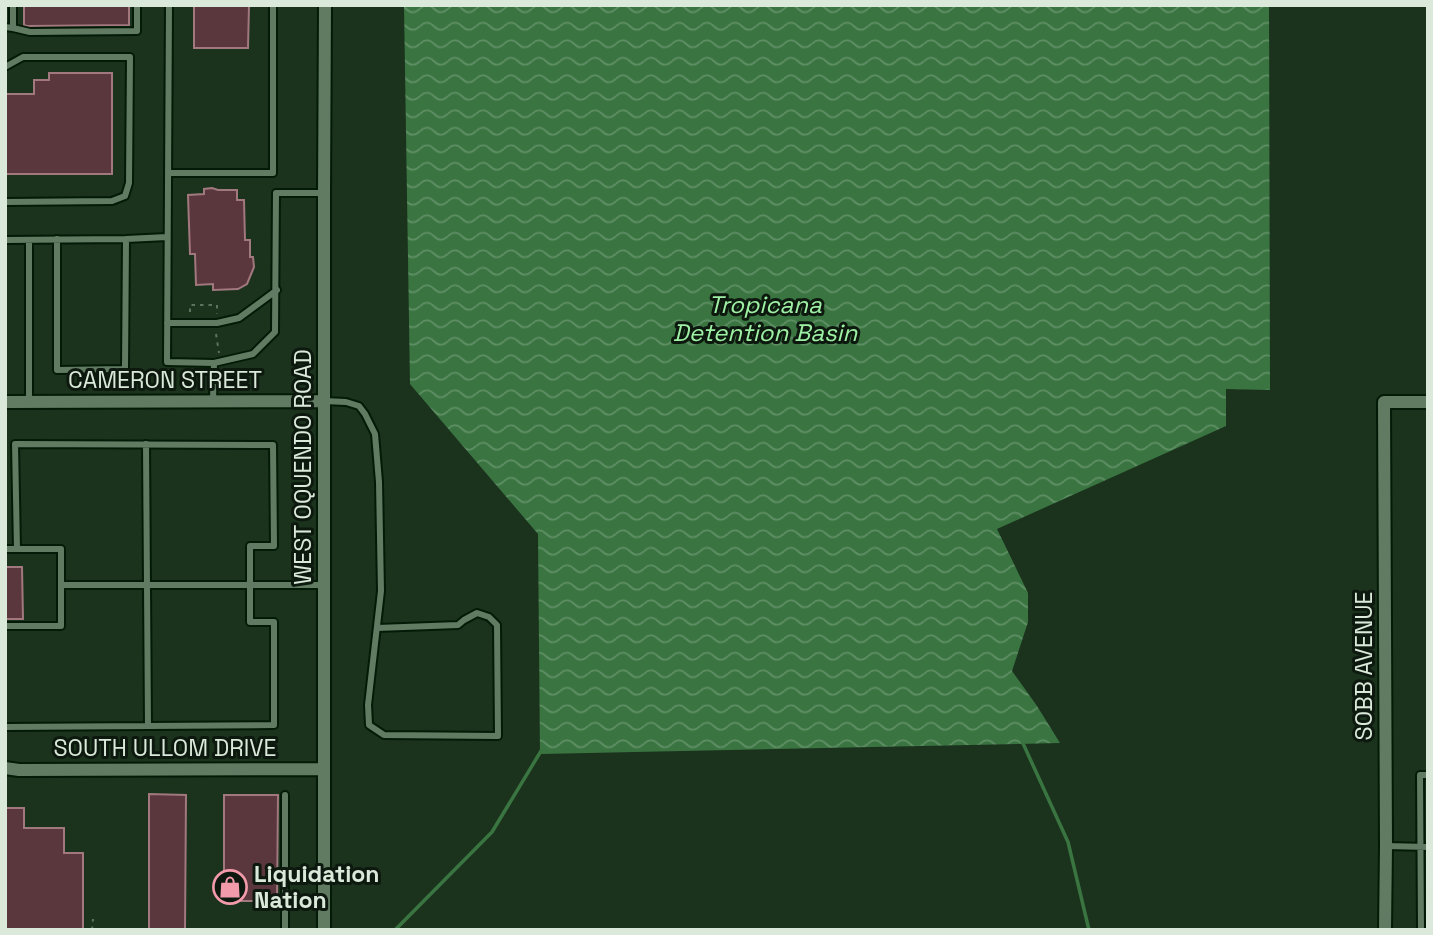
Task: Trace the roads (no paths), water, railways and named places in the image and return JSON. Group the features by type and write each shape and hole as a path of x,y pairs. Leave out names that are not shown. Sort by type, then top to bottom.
{"street":[{"name":"WEST OQUENDO ROAD","path":"324,930 325,5"},
{"name":"CAMERON STREET","path":"5,402 324,401"},
{"name":"SOBB AVENUE","path":"1385,930 1384,402 1428,402"},
{"name":"SOUTH ULLOM DRIVE","path":"5,768 324,769"}],"lane":[{"path":"13,5 9,27 30,32 137,31 137,5"},
{"path":"169,5 167,362 214,363 253,354 275,332 276,192 324,193"},
{"path":"167,173 273,173 273,5"},
{"path":"5,66 23,57 130,57 129,183 125,196 112,201 5,202"},
{"path":"5,240 167,237"},
{"path":"57,239 57,370 84,370 125,369 126,239"},
{"path":"29,240 29,402"},
{"path":"167,323 217,323 239,318 277,290"},
{"path":"214,363 214,401"},
{"path":"324,401 346,402 359,406 375,434 379,482 381,591 368,705 369,725 384,735 498,736 497,625 489,617 477,613 458,625 377,628"},
{"path":"5,727 274,725 274,622 250,622 250,546 274,546 273,445 15,444 17,549"},
{"path":"146,444 148,726"},
{"path":"5,549 61,549 61,626 5,626"},
{"path":"61,585 323,585"},
{"path":"1421,930 1424,847 1420,775 1428,775"},
{"path":"285,796 285,929"},
{"path":"1386,846 1424,847"}],"water":[{"name":"Tropicana Detention Basin","path":"404,5 1269,5 1270,390 1226,389 1226,426 997,529 1028,593 1028,622 1012,671 1060,743 540,754 538,534 410,384"}],"waterway":[{"path":"1021,739 1068,842 1089,930"},
{"path":"395,930 492,832 541,751"}],"place":[{"name":"Liquidation Nation","path":"230,887"}]}
